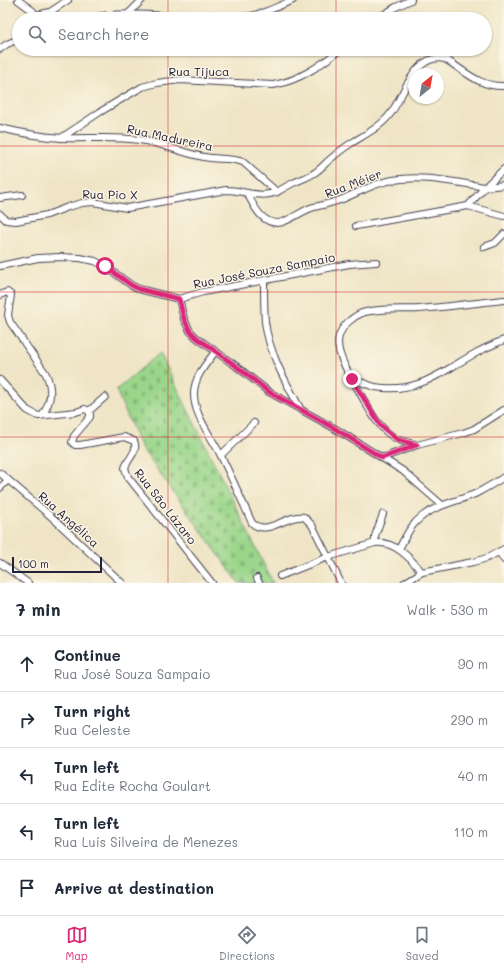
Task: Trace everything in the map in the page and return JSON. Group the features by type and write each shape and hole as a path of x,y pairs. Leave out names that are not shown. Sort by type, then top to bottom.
{"street":[{"path":"18,0 34,12"},
{"path":"50,12 68,0"},
{"path":"130,12 142,0"},
{"path":"263,12 293,0"},
{"path":"388,12 411,0"},
{"path":"0,49 12,42"},
{"name":"Rua Tijuca","path":"62,138 100,112 142,87 157,83 180,80 273,84 284,83 316,68 332,56"},
{"path":"247,193 258,195 277,192 316,172 333,156 384,120 396,106 415,72 430,61 440,58 445,59 483,83 494,86 504,86"},
{"name":"Rua Madureira","path":"0,128 24,134 62,138 118,138 140,140 161,144 205,157 238,160 243,162 277,192"},
{"path":"468,206 504,169"},
{"name":"Rua Méier","path":"247,193 257,212 272,222 278,223 286,221 306,210 330,204 387,181 406,178 429,178 485,187 504,185"},
{"name":"Rua Pio X","path":"0,214 6,220 16,221 47,215 82,203 93,202 127,208 226,190 236,190 247,193"},
{"path":"0,198 22,195"},
{"path":"356,226 468,206 504,216"},
{"path":"484,247 495,243 504,234"},
{"path":"0,266 38,258 80,258 94,261 105,266 139,289 179,299 184,319 190,331 197,338 269,392 301,409 403,471 442,505"},
{"name":"Rua José Souza Sampaio","path":"179,299 203,292 348,264 376,262"},
{"path":"264,281 265,322 268,338 282,375 301,409"},
{"path":"0,295 7,292 11,295 8,315 10,322 50,382 51,389 49,402 43,415"},
{"path":"417,445 398,440 380,425 345,368 338,347 338,337 342,328 349,320 362,313 448,307 504,300"},
{"path":"352,379 375,386 394,388 408,387 439,375 475,353 504,340"},
{"path":"216,352 196,380 194,392 195,405 221,455 252,523 256,527 262,529 299,516 304,517 312,524 341,583"},
{"path":"0,380 27,410 38,416 76,412 85,409 89,411"},
{"name":"Rua São Lázaro","path":"106,397 89,411 90,417 74,436 72,442 75,445 80,445 124,438 134,441 136,444 135,450 125,468 128,477 212,583"},
{"path":"382,458 417,445 474,429 504,410"},
{"path":"221,455 254,423"},
{"name":"Rua Angélica","path":"0,473 54,519 122,583"},
{"path":"399,550 416,522 442,505 476,493 504,477"},
{"path":"0,488 8,480"},
{"path":"375,543 375,536 384,514"},
{"path":"280,576 328,557 382,542 399,550 422,572"},
{"path":"404,583 422,572 473,562 487,558 502,550 504,560"},
{"path":"0,563 28,583"}],"green space":[{"path":"160,353 273,583 239,583 140,446 116,390"}],"route":[{"path":"105,266 139,289 179,299 184,319 190,331 197,338 269,392 334,428 382,458 417,445 398,440 390,435 380,425 352,379"}]}
